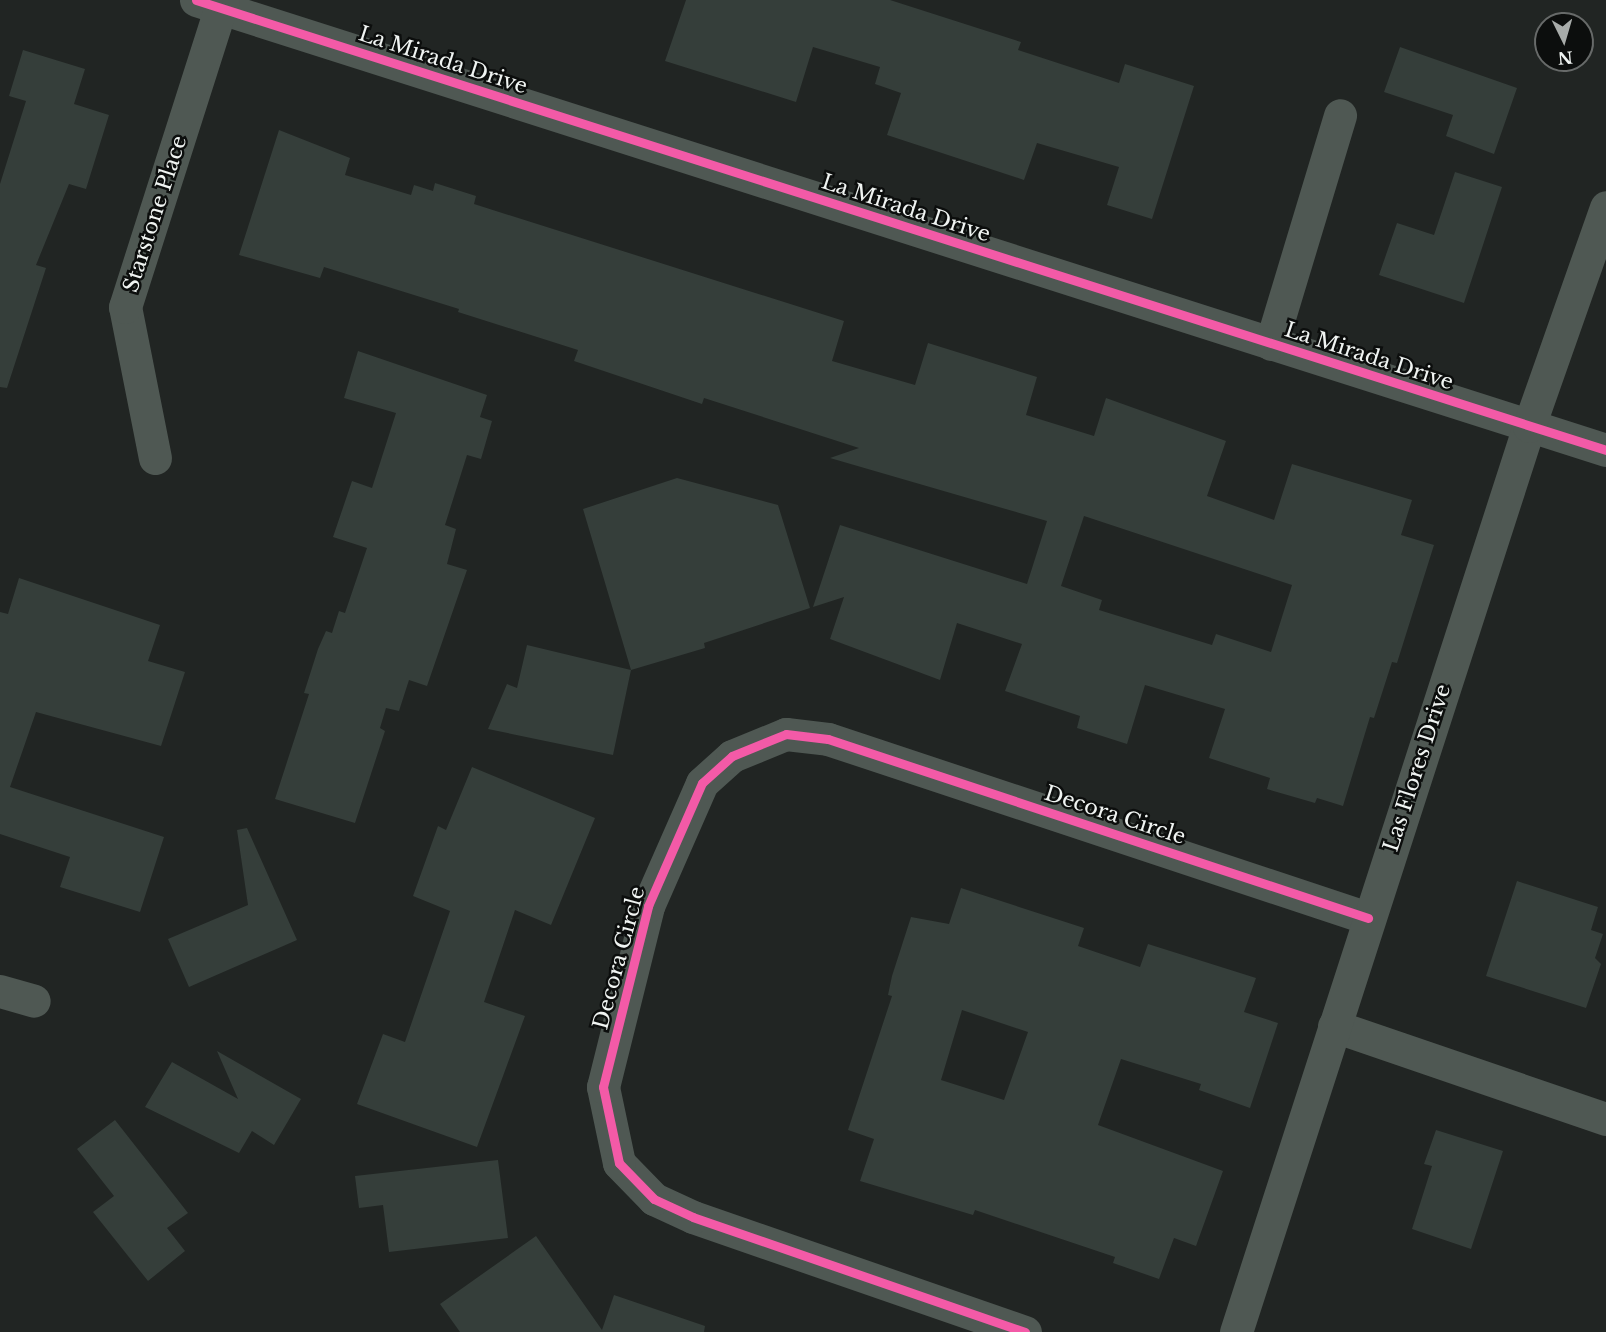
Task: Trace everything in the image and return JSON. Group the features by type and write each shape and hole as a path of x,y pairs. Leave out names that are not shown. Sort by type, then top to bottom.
{"street":[{"name":"La Mirada Drive","path":"213,3 1606,450"},
{"name":"Starstone Place","path":"155,458 125,307 213,3"},
{"path":"1271,344 1340,115"},
{"name":"Las Flores Drive","path":"1236,1332 1529,426 1606,207"},
{"name":"Decora Circle","path":"1025,1332 693,1217 654,1199 619,1163 603,1087 648,906 702,783 732,756 786,734 828,739 1368,918"},
{"path":"0,991 34,1001"},
{"path":"1334,1026 1606,1119"}],"building":[{"path":"686,0 890,0 1021,42 1018,50 1119,83 1125,64 1194,86 1152,219 1107,205 1119,167 1037,143 1024,180 887,135 901,93 875,84 880,67 813,47 796,102 665,61"},
{"path":"1400,47 1517,88 1494,154 1446,136 1453,115 1384,92"},
{"path":"23,50 85,69 74,104 109,115 86,189 69,184 36,265 46,268 7,388 0,387 0,184 26,101 9,96"},
{"path":"279,130 350,158 345,175 411,195 414,185 433,191 435,183 476,196 474,204 844,321 832,361 915,385 928,343 1037,377 1026,415 1094,436 1106,398 1226,441 1207,496 1274,520 1292,464 1412,500 1401,535 1434,545 1397,663 1392,662 1374,718 1370,717 1343,806 1317,798 1315,803 1267,789 1270,778 1209,758 1225,709 1145,685 1127,744 1077,728 1080,716 1005,691 1022,644 957,623 940,680 830,639 844,597 813,607 840,525 1027,584 1047,521 830,458 859,448 704,398 702,404 574,361 578,350 458,312 459,309 324,267 320,278 239,255","holes":["1084,516 1292,585 1271,652 1216,634 1212,645 1099,610 1102,600 1061,586"]},
{"path":"1455,172 1502,187 1464,303 1379,275 1397,223 1434,235"},
{"path":"358,351 487,395 480,417 492,421 481,459 467,455 445,525 456,529 447,564 467,570 427,686 409,680 399,711 386,708 380,728 385,731 355,823 275,799 309,694 304,693 318,649 326,631 332,633 339,611 345,613 367,548 333,537 352,481 372,488 396,413 344,398"},
{"path":"677,478 778,505 810,608 704,643 705,648 631,670 583,509"},
{"path":"19,578 160,625 148,661 185,672 161,746 36,712 10,787 164,837 140,912 60,887 70,857 0,834 0,612 8,614"},
{"path":"527,645 631,670 613,755 488,729 507,684 517,688"},
{"path":"472,767 595,818 551,925 515,910 484,1002 525,1016 477,1147 357,1104 383,1034 405,1042 450,911 413,896 438,826 446,830"},
{"path":"247,828 297,940 189,987 168,939 248,905 237,830"},
{"path":"1517,881 1598,907 1591,930 1603,934 1595,958 1601,964 1586,1008 1486,976"},
{"path":"961,888 1084,928 1078,946 1140,967 1148,944 1256,978 1244,1012 1278,1023 1250,1108 1199,1090 1201,1084 1121,1059 1098,1125 1223,1171 1196,1246 1174,1238 1159,1279 1113,1263 1115,1257 975,1210 973,1215 860,1181 874,1139 848,1130 892,996 888,995 892,976 911,917 949,924","holes":["962,1010 1028,1032 1004,1100 941,1080"]},
{"path":"217,1051 301,1099 274,1145 252,1131 239,1153 145,1107 172,1062 238,1099"},
{"path":"115,1120 188,1213 167,1228 185,1251 148,1281 93,1212 114,1196 77,1149"},
{"path":"1436,1130 1503,1151 1471,1249 1412,1229 1432,1166 1424,1164"},
{"path":"498,1160 508,1238 389,1252 383,1205 359,1208 355,1176"},
{"path":"536,1236 602,1330 614,1295 705,1326 704,1332 460,1332 440,1304"}],"cycle path":[{"path":"196,0 1606,450"},
{"path":"1025,1332 693,1217 654,1199 619,1163 603,1087 648,906 702,783 732,756 786,734 828,739 1368,918"}]}
